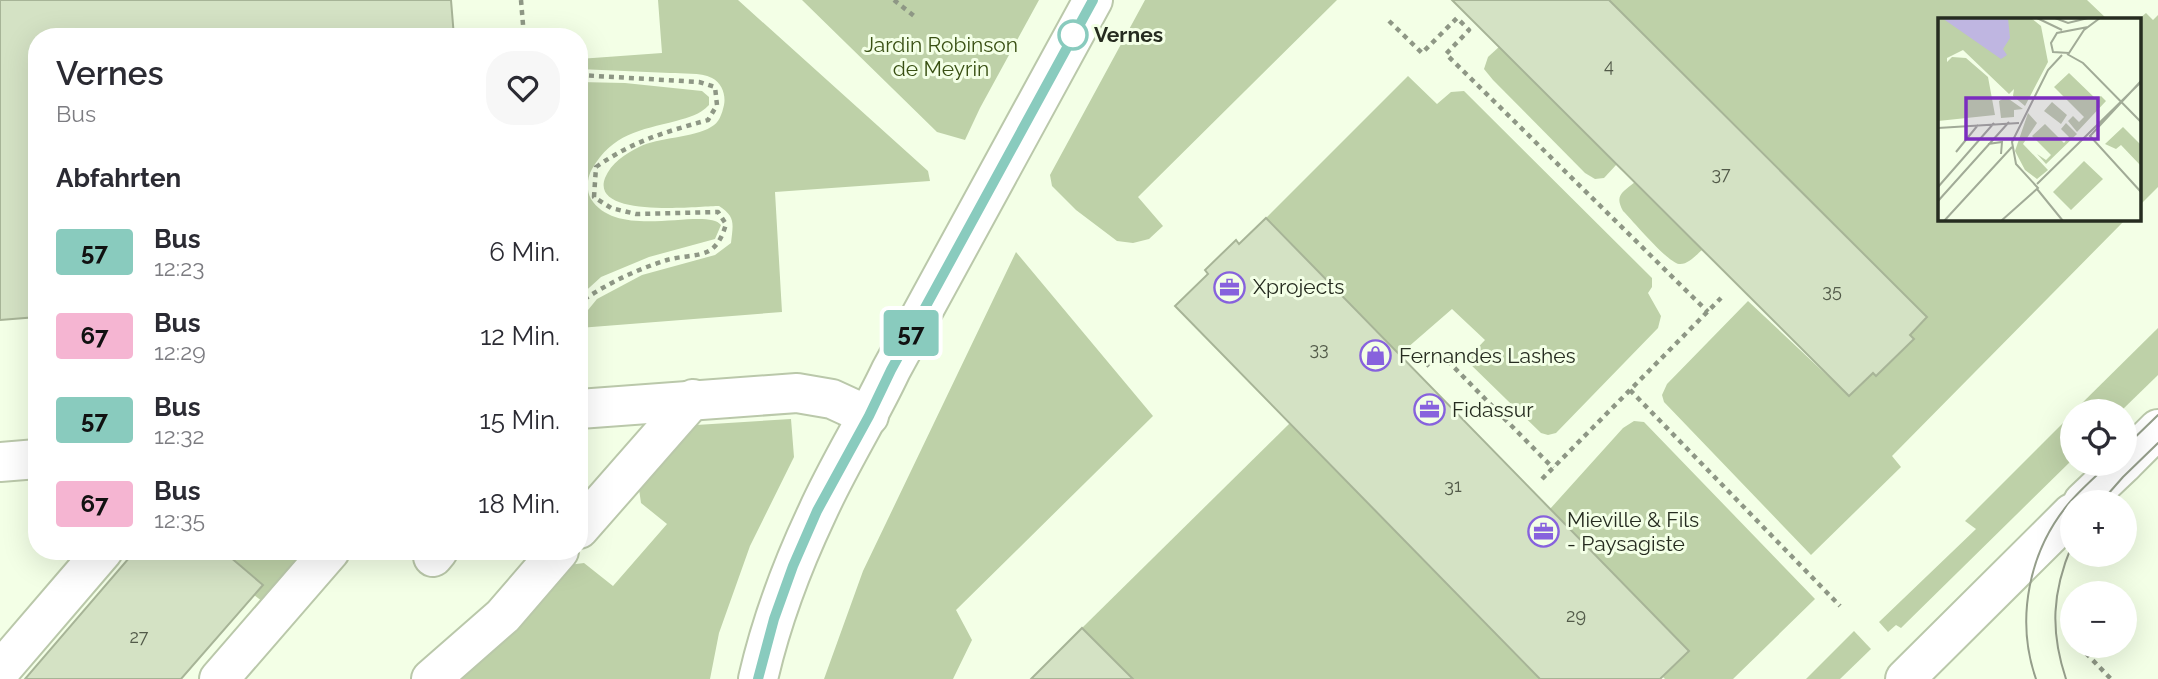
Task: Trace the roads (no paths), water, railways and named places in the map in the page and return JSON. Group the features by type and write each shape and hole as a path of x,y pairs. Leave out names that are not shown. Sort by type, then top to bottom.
{"street":[{"path":"758,679 774,619 817,511 1093,0"},
{"path":"588,409 797,393 832,399 869,416"},
{"path":"588,518 693,399"},
{"path":"2137,450 2158,429"},
{"path":"0,461 28,459"},
{"path":"2096,490 2110,476"},
{"path":"1905,679 2060,525"},
{"path":"0,671 95,560"},
{"path":"219,679 322,560"},
{"path":"430,679 503,616 551,560"}],"tram line":[{"path":"2137,435 2158,415"},
{"path":"2112,490 2158,443"},
{"path":"2036,679 2027,633 2027,609 2036,563 2044,541 2056,521 2097,476"},
{"path":"2064,567 2057,595 2056,628 2066,679"}],"place":[{"name":"Vernes","path":"1073,35"},
{"name":"Xprojects","path":"1230,287"},
{"name":"Fernandes Lashes","path":"1376,356"},
{"name":"Fidassur","path":"1429,410"},
{"name":"Mieville & Fils - Paysagiste","path":"1544,532"}],"park label":[{"name":"Jardin Robinson de Meyrin","path":"941,57"}]}
